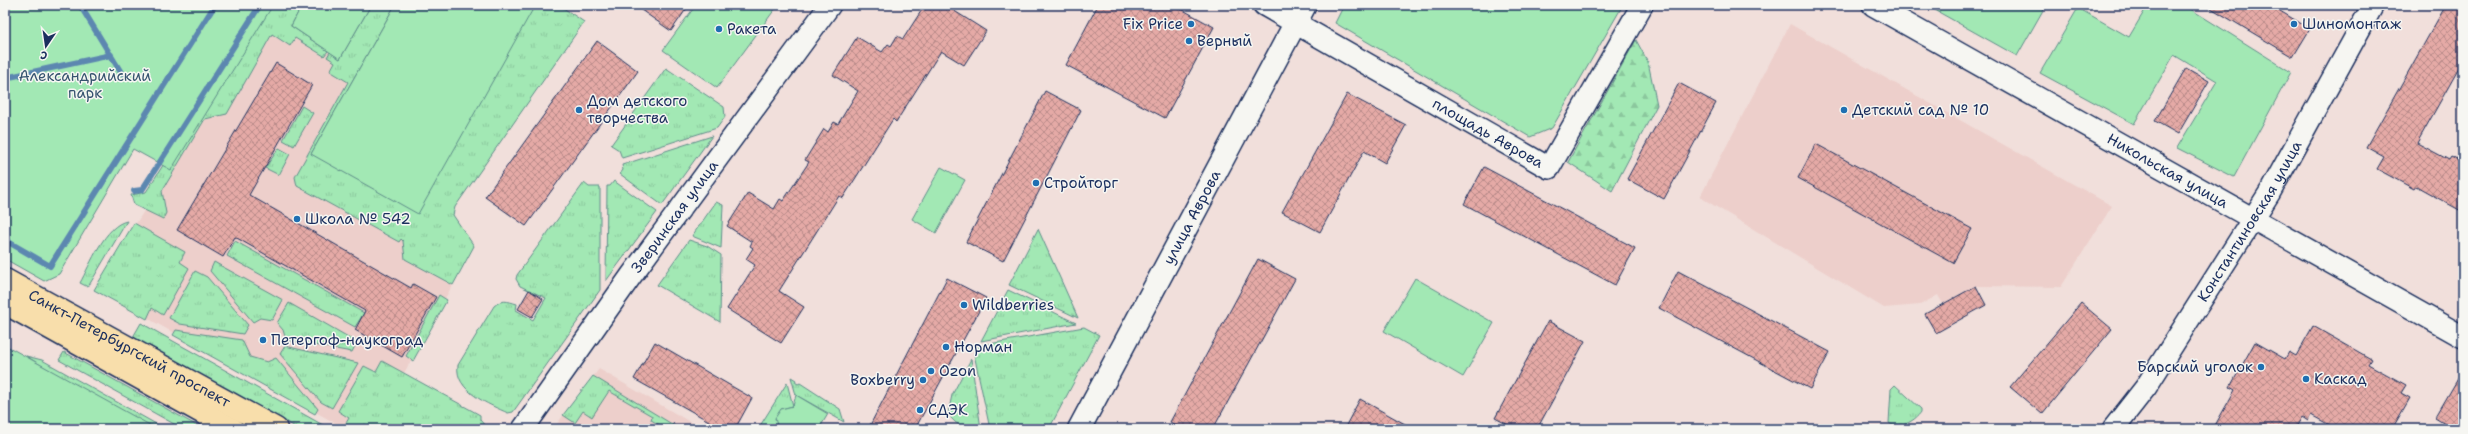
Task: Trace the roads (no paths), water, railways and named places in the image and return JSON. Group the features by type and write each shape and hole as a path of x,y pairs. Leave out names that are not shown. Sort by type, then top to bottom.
{"main road":[{"name":"Санкт-Петербургский проспект","path":"5,280 276,429"},
{"name":"Санкт-Петербургский проспект","path":"5,303 232,429"}],"street":[{"name":"Зверинская улица","path":"523,429 635,270 830,5"},
{"name":"площадь Аврова","path":"1264,5 1301,14 1549,168 1642,5"},
{"name":"Никольская улица","path":"1873,5 2463,336"},
{"name":"Константиновская улица","path":"2119,426 2146,387 2253,219 2373,5"},
{"name":"улица Аврова","path":"1079,429 1301,14"}],"waterway":[{"path":"80,5 122,74"},
{"path":"5,240 50,266 213,8 213,5"},
{"path":"134,191 142,190 260,5"},
{"path":"5,78 111,55"}],"place":[{"name":"Fix Price","path":"1191,24"},
{"name":"Шиномонтаж","path":"2294,24"},
{"name":"Ракета","path":"719,29"},
{"name":"Верный","path":"1189,41"},
{"name":"Дом детского творчества","path":"579,110"},
{"name":"Детский сад № 10","path":"1844,110"},
{"name":"Стройторг","path":"1036,183"},
{"name":"Школа № 542","path":"297,219"},
{"name":"Wildberries","path":"964,305"},
{"name":"Петергоф-наукоград","path":"263,340"},
{"name":"Норман","path":"946,347"},
{"name":"Барский уголок","path":"2261,367"},
{"name":"Ozon","path":"931,371"},
{"name":"Каскад","path":"2306,379"},
{"name":"Boxberry","path":"923,380"},
{"name":"СДЭК","path":"920,410"}],"park label":[{"name":"Александрийский парк","path":"85,84"}]}
